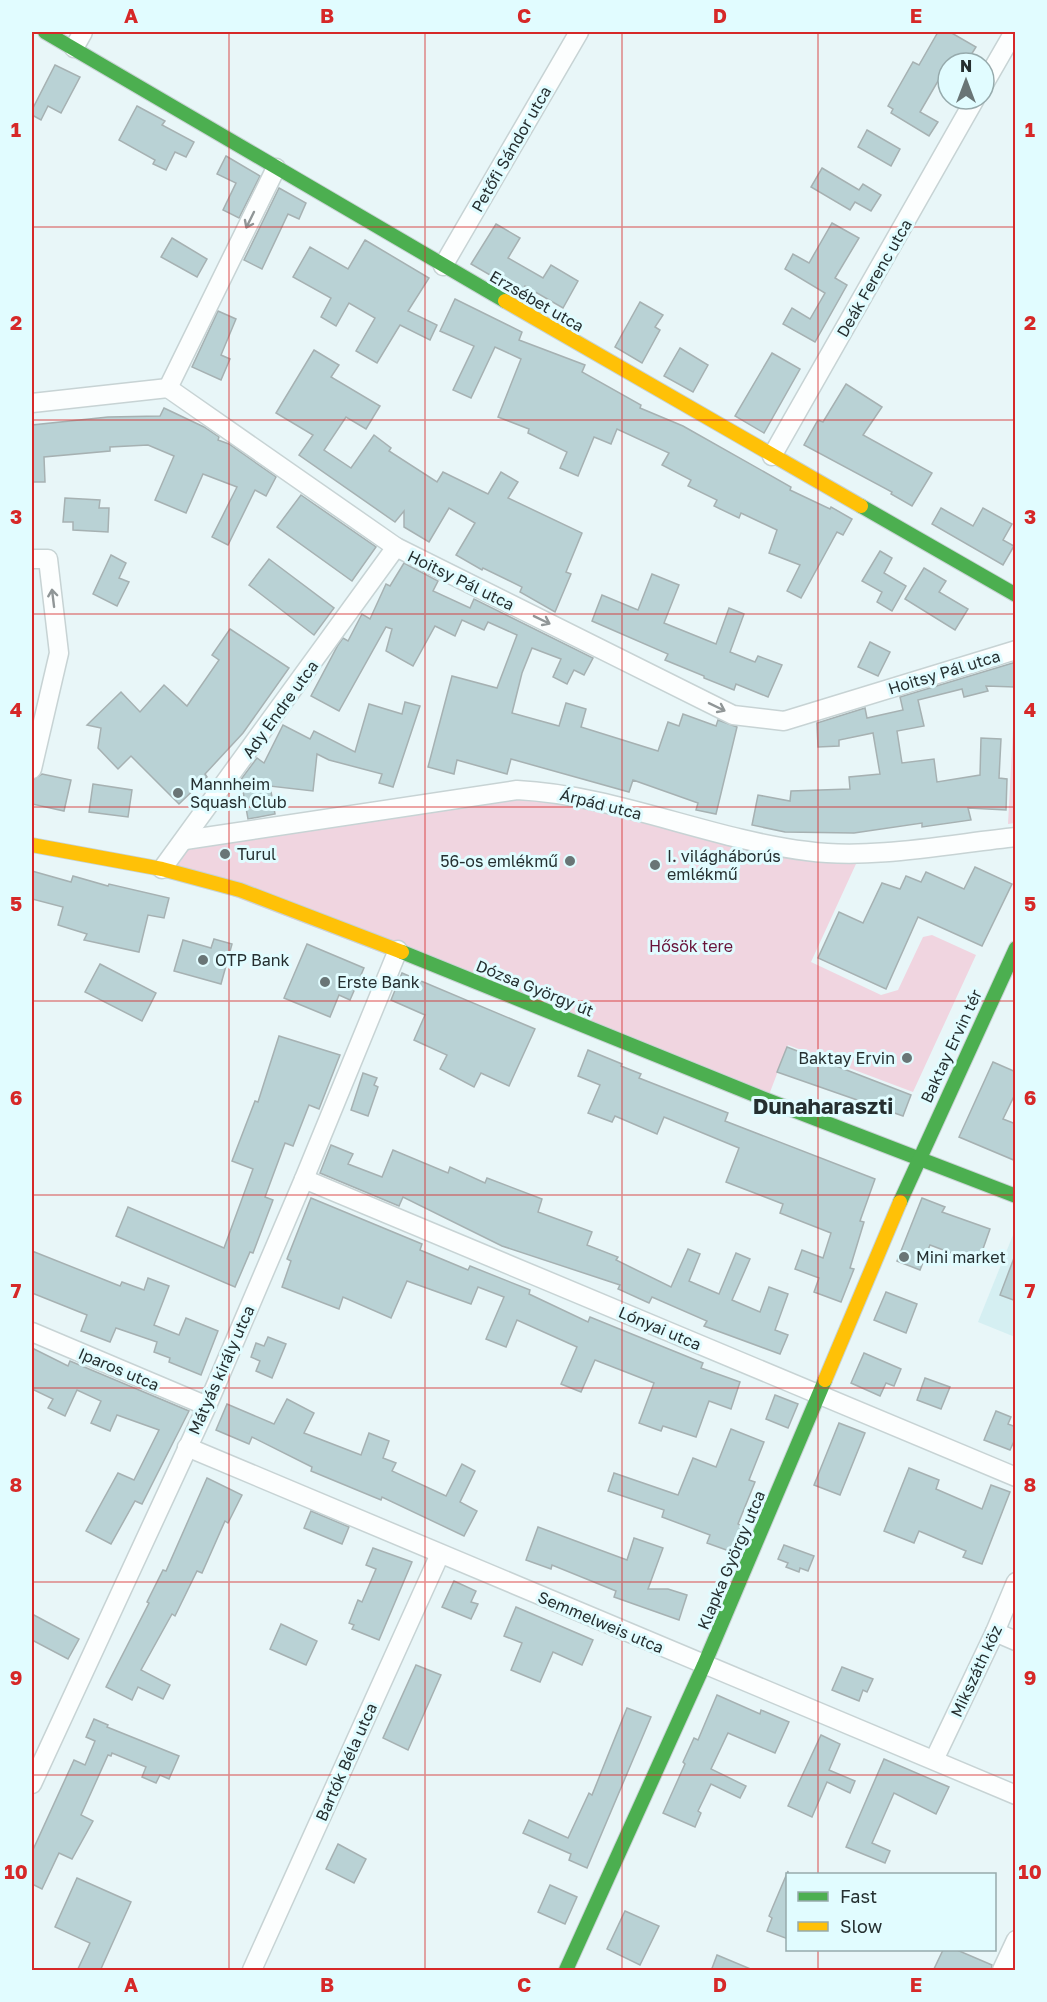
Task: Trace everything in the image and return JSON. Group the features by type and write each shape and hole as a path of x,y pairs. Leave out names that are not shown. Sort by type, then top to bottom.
{"street":[{"name":"Erzsébet utca","path":"45,32 443,266 1016,595"},
{"path":"74,48 83,32"},
{"name":"Petőfi Sándor utca","path":"443,266 579,32"},
{"path":"996,60 1008,36"},
{"name":"Deák Ferenc utca","path":"772,456 968,111"},
{"path":"32,403 168,388 276,168"},
{"name":"Hoitsy Pál utca","path":"168,388 396,548 733,715 784,721 1016,650"},
{"name":"Ady Endre utca","path":"162,869 396,548"},
{"path":"32,559 48,559 59,653 32,769"},
{"name":"Árpád utca","path":"185,840 517,790 554,792 759,844 809,852 861,853 1016,837"},
{"name":"Dózsa György út","path":"32,845 162,869 240,890 398,950 1016,1196"},
{"name":"Baktay Ervin tér","path":"919,1159 1015,949"},
{"name":"Mátyás király utca","path":"32,1784 207,1406 398,950"},
{"name":"Klapka György utca","path":"566,1971 704,1665 919,1159"},
{"name":"Lónyai utca","path":"304,1179 1016,1477"},
{"name":"Iparos utca","path":"32,1332 207,1406"},
{"name":"Semmelweis utca","path":"187,1447 1016,1795"},
{"name":"Bartók Béla utca","path":"252,1971 440,1554"},
{"name":"Mikszáth köz","path":"934,1760 995,1632 1016,1582"},
{"path":"995,1632 1016,1641"},
{"path":"1002,1971 1016,1940"}],"shaded area":[{"path":"1015,1230 1015,1337 978,1322"}],"green space":[{"path":"1014,711 1015,823 1008,824"},
{"name":"Hősök tere","path":"517,790 759,844 861,853 811,962 881,995 898,990 923,937 932,935 976,955 913,1092 788,1045 767,1100 162,869 185,840"}],"building":[{"path":"938,32 950,32 976,47 974,51 936,51 936,84 920,112 938,122 929,136 891,113 893,109 888,106 913,62 919,65"},
{"path":"55,65 80,77 61,113 48,106 41,120 32,115 32,110"},
{"path":"137,106 165,121 162,125 194,142 186,157 175,152 166,170 153,164 155,160 119,140"},
{"path":"867,130 900,149 891,166 858,147"},
{"path":"226,156 260,176 239,218 223,210 236,183 217,174"},
{"path":"822,168 859,190 863,184 881,195 871,211 855,202 850,210 811,187"},
{"path":"279,188 306,203 299,219 288,214 262,269 244,260"},
{"path":"832,223 859,238 835,278 847,285 815,342 783,324 792,308 810,319 825,293 785,269 793,254 809,263"},
{"path":"496,224 520,238 508,258 543,278 551,265 578,281 563,308 525,286 521,293 471,264"},
{"path":"172,238 207,259 197,277 161,257"},
{"path":"365,240 429,278 408,311 437,325 430,340 400,325 377,363 356,351 375,318 349,303 336,326 321,317 331,298 293,277 310,247 348,269"},
{"path":"455,299 522,332 519,340 585,365 582,372 641,405 640,408 683,426 791,487 790,490 830,509 831,507 852,519 843,535 837,532 801,598 787,591 800,565 769,553 777,530 741,513 739,518 714,506 717,500 688,486 691,480 662,465 669,453 617,429 611,444 594,437 578,476 560,468 567,452 528,433 529,429 498,417 521,359 495,347 471,398 453,390 474,346 440,331"},
{"path":"640,302 663,315 655,327 660,330 642,363 615,347"},
{"path":"218,311 236,319 221,355 230,359 221,380 192,367"},
{"path":"680,348 708,365 693,392 664,376"},
{"path":"314,350 339,365 331,377 380,406 366,429 346,417 324,450 351,468 374,435 391,448 389,451 437,482 443,472 488,494 501,472 518,482 508,498 582,533 566,572 571,574 555,612 520,592 522,587 483,568 482,570 456,555 475,523 449,508 429,542 404,527 404,511 395,522 299,455 313,435 276,413"},
{"path":"772,353 800,369 764,433 735,416"},
{"path":"846,384 882,407 863,435 932,473 912,506 891,494 892,492 804,445 818,420 823,422"},
{"path":"164,408 204,427 219,437 218,440 229,444 276,477 266,496 255,490 228,545 212,537 237,487 203,474 186,513 155,500 174,456 148,445 110,447 110,451 44,457 45,482 32,482 32,425 108,417 160,416"},
{"path":"301,495 376,547 352,581 277,527"},
{"path":"65,498 100,500 99,508 109,508 108,532 73,530 73,522 63,522"},
{"path":"941,508 973,526 983,508 1012,524 1003,540 1014,546 1003,565 932,524"},
{"path":"880,551 892,558 884,573 906,586 892,611 877,602 882,592 862,581"},
{"path":"111,555 126,563 119,578 129,582 117,606 93,594"},
{"path":"269,559 334,608 314,635 249,585"},
{"path":"404,563 438,581 433,591 470,608 474,599 593,658 584,675 574,670 567,684 553,677 561,659 532,648 522,673 512,713 559,726 566,703 586,709 581,727 658,751 668,722 679,726 683,714 716,726 718,720 737,727 716,814 696,810 698,803 633,780 629,792 511,759 507,774 457,760 454,774 428,767 452,676 497,688 517,635 488,622 484,630 462,620 455,636 435,626 413,666 386,651 392,629 386,627 339,711 311,696 338,645 343,638 348,641 362,614 370,619 386,584 390,586"},
{"path":"924,568 946,581 939,592 968,609 955,630 905,599"},
{"path":"652,574 679,585 664,623 716,644 729,608 744,614 730,652 755,662 758,656 782,665 768,697 736,684 734,690 704,678 704,676 665,660 668,654 592,621 602,595 638,610"},
{"path":"230,629 289,668 243,733 205,774 207,777 179,804 131,756 118,769 98,748 101,728 87,725 121,692 140,712 164,685 187,706 219,660 212,655"},
{"path":"870,642 890,652 878,676 858,667"},
{"path":"1016,662 1015,687 986,686 988,691 964,697 962,689 918,700 924,726 897,731 902,763 934,759 937,782 980,775 981,738 1001,739 999,778 1007,779 1006,810 968,808 971,820 922,827 922,823 854,833 785,832 752,825 758,795 790,801 791,791 850,789 849,777 880,774 873,733 839,740 839,746 818,747 817,723 865,708 867,718 903,710 900,697"},
{"path":"405,702 420,706 393,787 379,783 382,774 329,760 317,754 313,791 270,786 275,814 248,819 243,791 236,786 257,758 264,763 283,725 310,739 314,731 355,752 369,704 402,714"},
{"path":"42,774 71,780 64,811 32,804 32,780"},
{"path":"93,784 132,790 128,817 89,812"},
{"path":"975,867 1012,884 982,946 918,917 886,989 818,958 839,912 863,923 882,883 900,889 906,876 921,882 926,872 964,889"},
{"path":"32,871 71,882 73,876 108,886 109,884 169,898 164,918 148,915 139,952 84,940 87,934 58,925 63,907 32,899"},
{"name":"OTP Bank","path":"214,939 232,944 221,984 174,971 183,940 211,948"},
{"name":"Erste Bank","path":"307,944 364,968 350,1000 339,995 330,1017 284,998"},
{"path":"100,964 156,993 142,1021 85,992"},
{"path":"402,973 535,1029 509,1086 481,1073 474,1087 440,1069 447,1055 414,1040 425,1015 391,1000"},
{"path":"279,1036 340,1055 319,1109 309,1105 293,1146 285,1143 265,1197 273,1200 253,1253 250,1252 235,1287 116,1236 128,1207 224,1248 253,1169 232,1161 255,1101 258,1102"},
{"path":"787,1047 911,1095 903,1116 777,1072"},
{"path":"588,1050 641,1074 639,1078 728,1113 725,1121 875,1179 860,1221 864,1222 850,1268 854,1269 841,1302 814,1292 819,1278 795,1269 802,1250 823,1258 831,1233 780,1213 783,1204 726,1182 739,1148 664,1117 657,1134 615,1116 612,1122 588,1113 600,1085 578,1076"},
{"path":"993,1062 1016,1072 1016,1092 1003,1119 1016,1124 1016,1161 959,1137"},
{"path":"363,1073 377,1078 374,1085 378,1087 368,1116 351,1110"},
{"path":"331,1145 353,1154 348,1164 382,1177 393,1150 448,1173 450,1167 485,1183 487,1178 542,1199 538,1212 592,1232 587,1245 618,1257 616,1260 671,1287 688,1249 700,1254 689,1281 719,1294 736,1253 750,1259 732,1300 760,1312 769,1287 788,1294 775,1330 788,1335 780,1354 704,1326 707,1321 652,1297 649,1303 618,1289 620,1285 502,1246 403,1197 399,1206 320,1173"},
{"path":"311,1198 422,1244 420,1250 468,1270 470,1266 530,1290 529,1294 588,1322 590,1317 703,1363 701,1368 740,1382 731,1409 709,1401 696,1437 663,1426 661,1431 639,1423 654,1383 595,1360 581,1392 561,1384 577,1347 517,1320 506,1347 486,1339 504,1297 478,1287 471,1304 407,1281 391,1318 343,1297 339,1309 282,1287 291,1261 287,1259"},
{"path":"922,1198 945,1207 942,1212 990,1229 978,1263 930,1245 920,1270 897,1261"},
{"path":"32,1251 120,1286 122,1282 144,1290 148,1278 169,1286 154,1325 179,1335 186,1318 218,1331 201,1375 169,1362 170,1358 154,1352 157,1342 116,1328 110,1342 81,1331 87,1315 32,1293"},
{"path":"1014,1258 1016,1258 1016,1301 1000,1295"},
{"path":"886,1292 917,1304 906,1333 874,1320"},
{"path":"268,1337 286,1344 272,1378 256,1371 260,1361 251,1357 256,1343 264,1346"},
{"path":"32,1348 68,1366 70,1361 189,1411 142,1504 135,1501 111,1544 86,1531 118,1473 134,1480 159,1430 117,1415 110,1431 91,1423 101,1401 77,1390 65,1416 48,1408 53,1399 32,1389"},
{"path":"864,1353 901,1369 894,1386 886,1383 880,1396 851,1383"},
{"path":"925,1378 950,1387 941,1409 917,1400"},
{"path":"775,1395 798,1404 788,1428 766,1419"},
{"path":"287,1399 314,1413 304,1433 361,1455 369,1433 389,1441 383,1458 396,1463 392,1471 446,1496 462,1464 475,1471 460,1502 477,1511 464,1536 382,1497 381,1500 311,1471 312,1467 252,1437 249,1444 216,1430 227,1404 274,1424"},
{"path":"996,1411 1011,1417 1008,1424 1016,1427 1016,1437 1010,1450 984,1440"},
{"path":"839,1423 865,1433 840,1495 814,1485"},
{"path":"731,1429 764,1442 749,1480 755,1482 738,1524 742,1526 732,1552 707,1543 710,1535 662,1517 664,1510 608,1491 614,1473 678,1495 693,1458 716,1467"},
{"path":"909,1468 939,1480 936,1489 982,1509 991,1485 1010,1492 982,1564 963,1557 966,1551 919,1531 914,1543 884,1531"},
{"path":"207,1478 242,1495 228,1523 225,1521 202,1573 197,1571 175,1616 172,1614 141,1670 170,1685 163,1699 138,1687 132,1700 106,1687 149,1603 147,1602 163,1570 166,1571"},
{"path":"311,1511 349,1527 342,1544 304,1528"},
{"path":"538,1527 627,1560 634,1538 663,1548 648,1589 668,1589 687,1595 679,1620 614,1597 616,1591 552,1565 551,1569 526,1560"},
{"path":"784,1545 814,1556 808,1571 800,1568 799,1572 786,1567 788,1563 778,1559"},
{"path":"373,1548 412,1562 379,1640 352,1629 354,1625 349,1623 358,1600 362,1602 376,1569 366,1565"},
{"path":"454,1581 476,1591 471,1602 478,1604 471,1619 442,1607"},
{"path":"516,1607 593,1640 582,1665 553,1652 540,1682 511,1670 522,1643 504,1636"},
{"path":"32,1614 79,1639 68,1659 32,1640"},
{"path":"281,1624 317,1641 306,1665 270,1649"},
{"path":"416,1665 441,1675 408,1750 383,1738"},
{"path":"842,1667 873,1679 867,1692 863,1690 859,1701 832,1690"},
{"path":"717,1695 760,1714 761,1710 789,1722 775,1753 728,1733 711,1769 746,1786 740,1798 711,1784 698,1811 701,1813 695,1827 663,1813 685,1764 683,1762 694,1738 698,1740"},
{"path":"627,1708 651,1717 587,1868 569,1860 571,1854 523,1833 529,1820 568,1838 589,1793 592,1795"},
{"path":"94,1719 108,1725 107,1727 179,1756 169,1779 160,1775 156,1783 142,1777 146,1767 112,1753 111,1756 108,1755 81,1815 93,1821 72,1859 59,1853 42,1889 32,1884 32,1852 74,1760 85,1765 95,1741 86,1737"},
{"path":"821,1735 840,1744 829,1770 855,1781 850,1793 827,1782 812,1817 788,1806"},
{"path":"884,1759 949,1787 936,1814 894,1793 872,1843 890,1851 885,1863 846,1847"},
{"path":"338,1844 366,1859 354,1883 326,1869"},
{"path":"786,1876 786,1938 767,1931 772,1918 769,1916"},
{"path":"77,1878 131,1902 100,1971 77,1971 90,1943 55,1927"},
{"path":"550,1885 577,1897 565,1924 538,1912"},
{"path":"625,1911 659,1926 640,1965 607,1949"},
{"path":"943,1951 959,1951 992,1965 991,1971 933,1971"},
{"path":"717,1955 753,1970 753,1971 711,1971"}],"traffic: fast":[{"path":"45,32 505,301"},
{"path":"861,506 1016,595"},
{"path":"900,1202 1016,948"},
{"path":"402,952 767,1100 1016,1196"},
{"path":"566,1970 704,1665 825,1380"}],"traffic: slow":[{"path":"505,301 861,506"},
{"path":"32,845 162,869 240,890 402,952"},
{"path":"825,1380 900,1202"}],"place":[{"name":"Mannheim Squash Club","path":"178,793"},
{"name":"Turul","path":"225,854"},
{"name":"56-os emlékmű","path":"570,861"},
{"name":"I. világháborús emlékmű","path":"655,865"},
{"name":"OTP Bank","path":"203,960"},
{"name":"Erste Bank","path":"325,982"},
{"name":"Baktay Ervin","path":"907,1058"},
{"name":"Mini market","path":"904,1257"}],"district":[{"name":"Dunaharaszti","path":"823,1106"}]}
